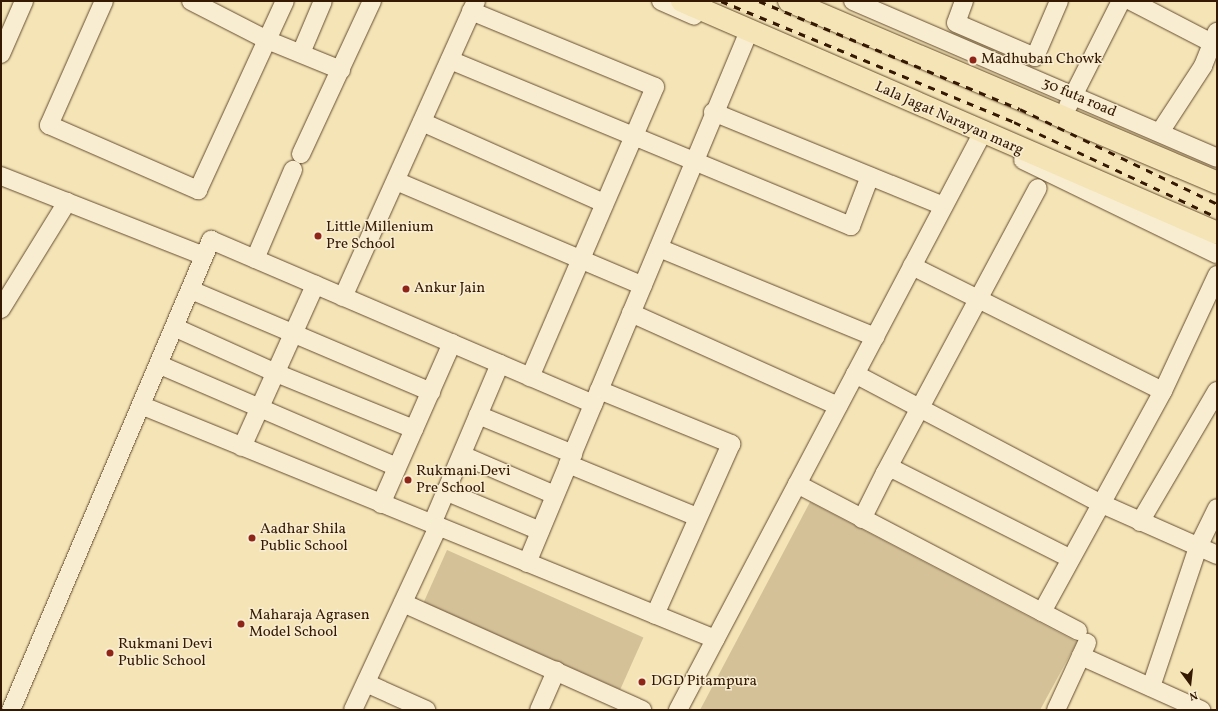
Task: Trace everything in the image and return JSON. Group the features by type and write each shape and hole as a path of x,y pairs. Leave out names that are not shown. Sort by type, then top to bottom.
{"main road":[{"name":"Lala Jagat Narayan marg","path":"682,1 747,34 979,136 1217,233"},
{"path":"789,1 1217,183"}],"street":[{"path":"1,54 24,1"},
{"path":"104,1 49,125 198,190 285,1"},
{"path":"191,1 267,40 341,70"},
{"path":"301,54 324,1"},
{"path":"301,154 372,1"},
{"path":"527,563 659,248 713,112 747,34 661,1"},
{"path":"845,25 854,1"},
{"name":"30 futa road","path":"854,1 1072,96 1160,132 1217,158"},
{"path":"964,1 956,24 1035,57 1059,1"},
{"path":"1062,118 1121,1"},
{"path":"1131,1 1215,37 1203,66 1160,132"},
{"path":"343,297 474,6 655,87 530,377"},
{"path":"450,60 851,226 870,176"},
{"path":"713,112 943,206"},
{"path":"422,122 604,203"},
{"path":"678,710 875,337 979,136 1217,254"},
{"path":"255,259 293,170"},
{"path":"1,176 204,256"},
{"path":"396,181 643,286"},
{"path":"862,519 885,473 980,300 1038,188"},
{"path":"1,309 67,202"},
{"path":"11,710 143,406 211,240 530,377 596,397 731,444 697,517 655,615"},
{"path":"659,248 875,337"},
{"path":"912,266 1163,390"},
{"path":"1042,612 1069,558 1102,504 1163,390 1217,275"},
{"path":"242,447 315,285"},
{"path":"191,290 431,392"},
{"path":"631,313 838,406"},
{"path":"176,328 276,373 414,429"},
{"path":"381,504 452,344"},
{"path":"354,710 403,603 435,525 445,491 462,455 500,364"},
{"path":"160,365 258,410 397,467"},
{"path":"855,374 1102,504 1217,555"},
{"path":"1140,522 1216,395"},
{"path":"143,406 715,639"},
{"path":"478,415 697,517"},
{"path":"462,455 555,495"},
{"path":"885,473 893,469 906,475 1069,558"},
{"path":"797,484 1042,612 1082,643 1151,687 1201,710"},
{"path":"445,491 540,532"},
{"path":"1151,687 1198,547 1217,508"},
{"path":"403,603 642,710"},
{"path":"1056,710 1082,643"},
{"path":"539,710 556,672"},
{"path":"366,683 426,710"}],"shaded area":[{"path":"810,502 1077,642 1040,710 700,710"},
{"path":"447,550 643,637 620,690 424,602"}],"railway":[{"path":"721,1 1014,122 1217,217"},
{"path":"759,1 1020,109 1217,204"}],"place":[{"name":"Madhuban Chowk","path":"973,60"},
{"name":"Little Millenium Pre School","path":"318,236"},
{"name":"Ankur Jain","path":"406,289"},
{"name":"Rukmani Devi Pre School","path":"408,480"},
{"name":"Aadhar Shila Public School","path":"252,538"},
{"name":"Maharaja Agrasen Model School","path":"241,624"},
{"name":"Rukmani Devi Public School","path":"110,653"},
{"name":"DGD Pitampura","path":"642,682"}]}
